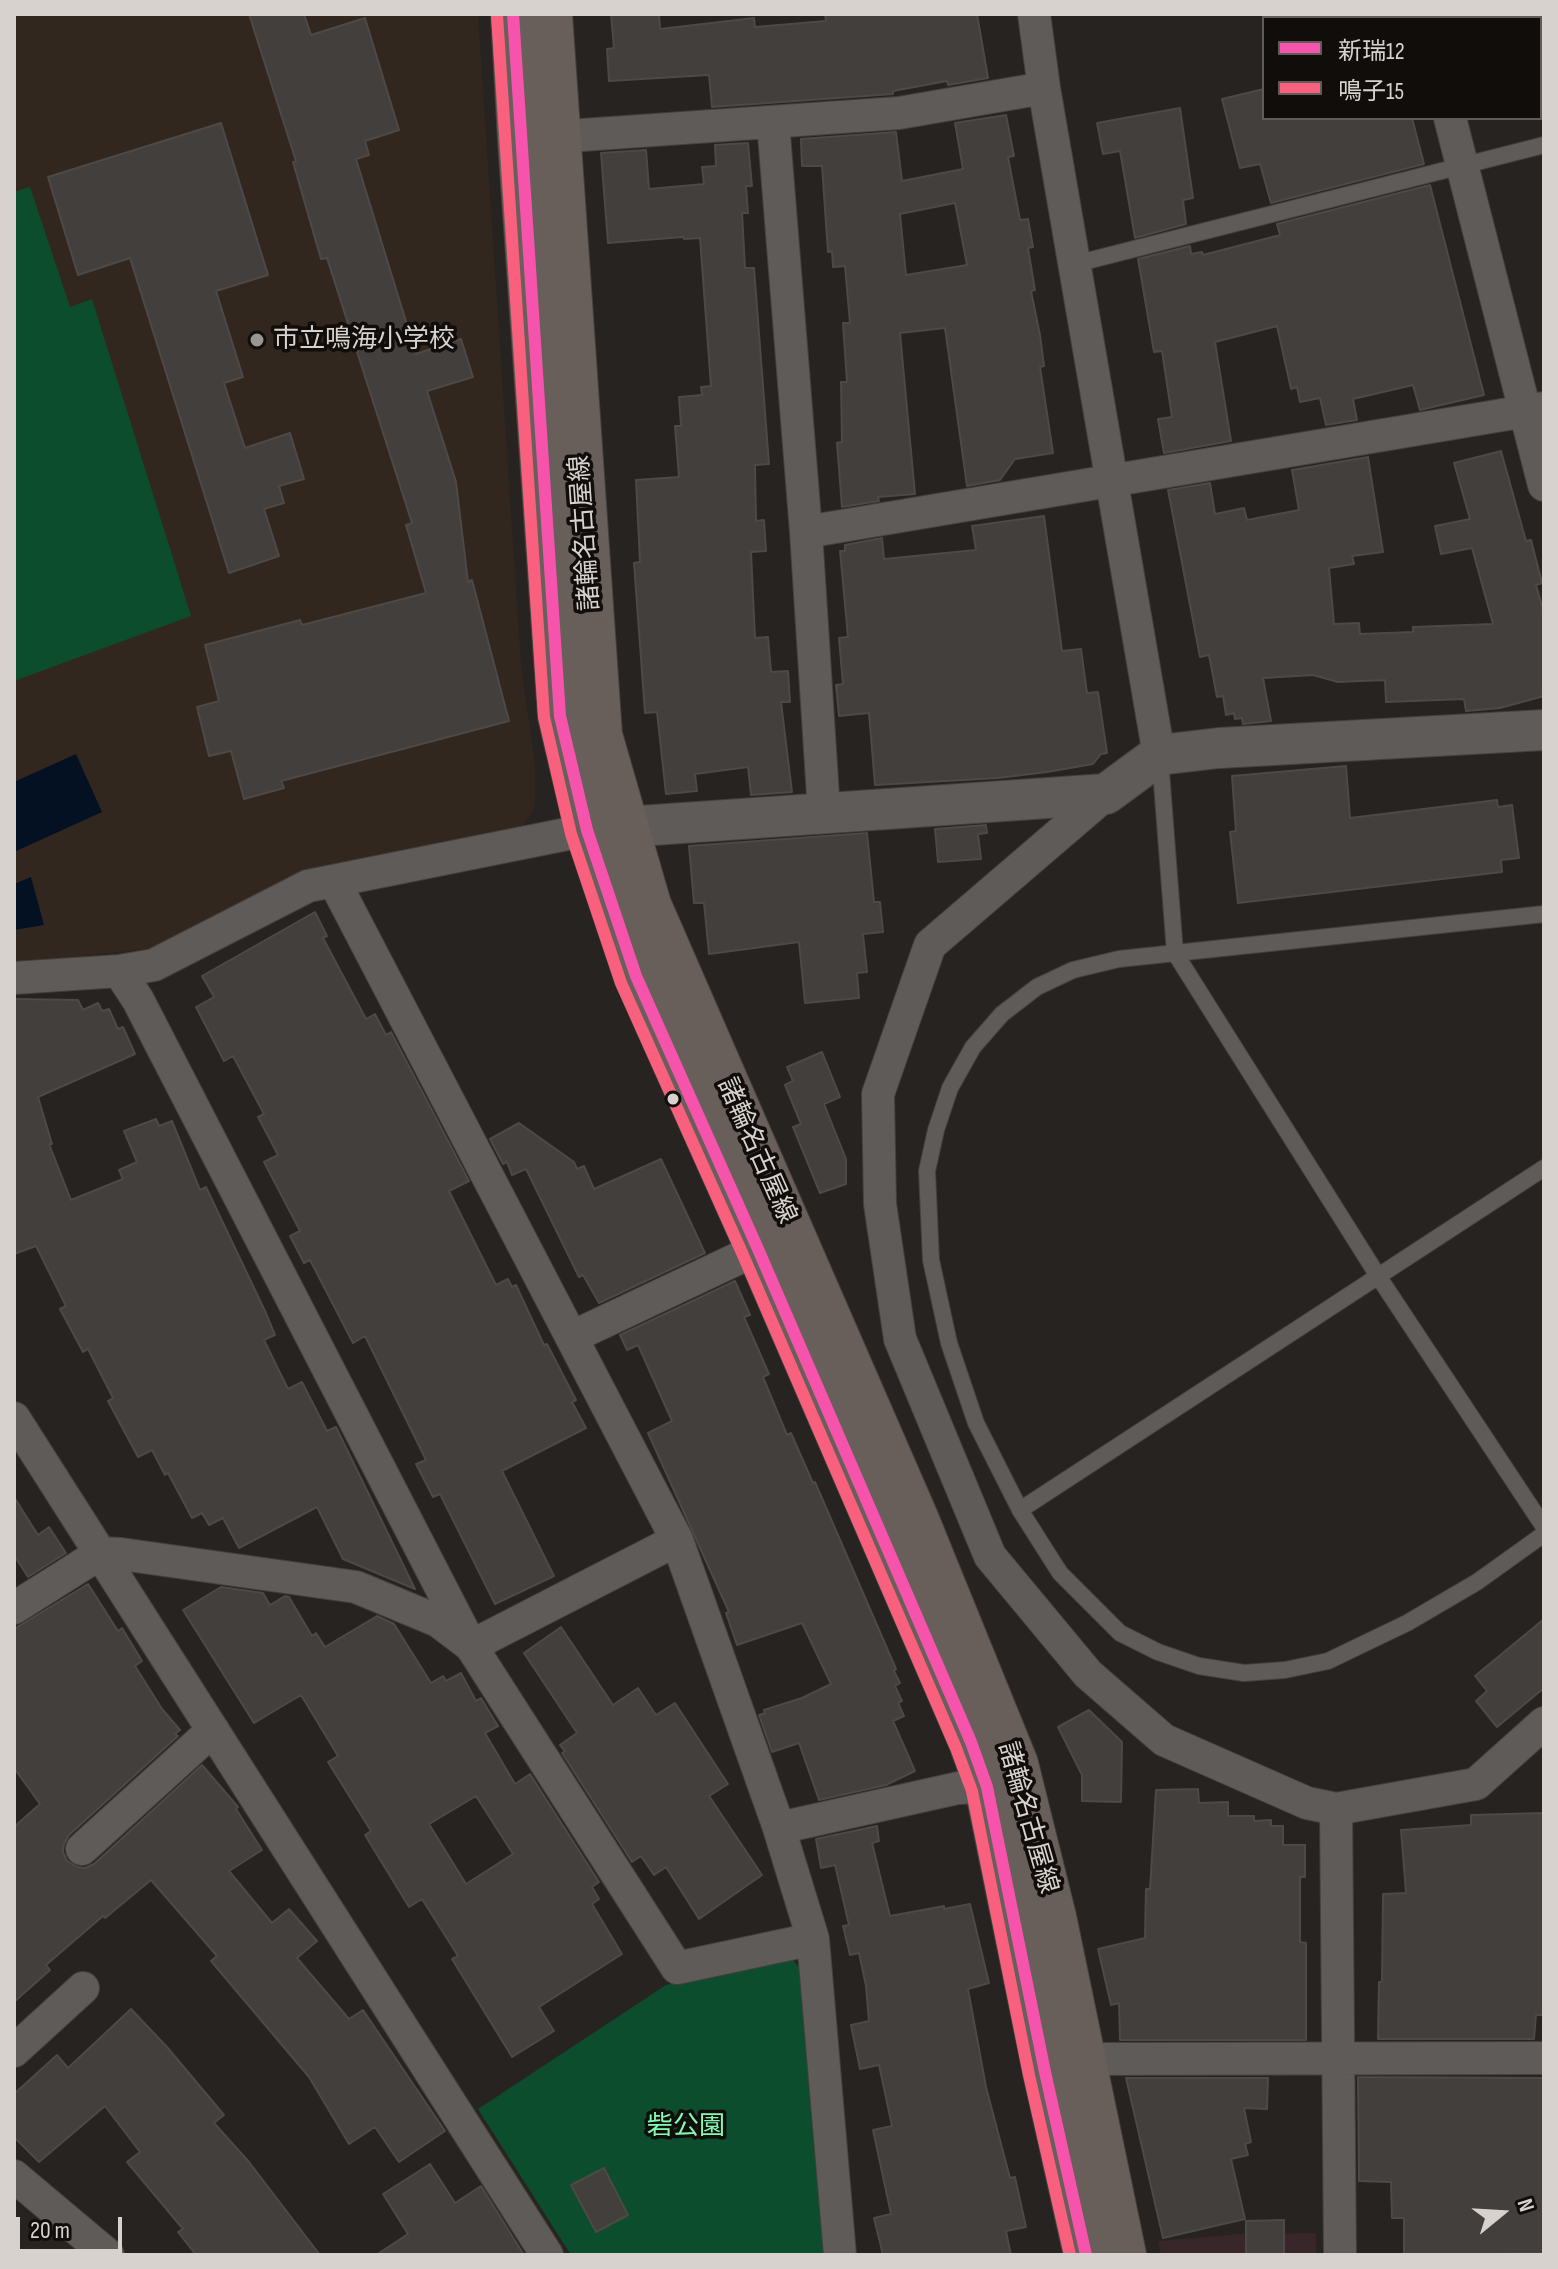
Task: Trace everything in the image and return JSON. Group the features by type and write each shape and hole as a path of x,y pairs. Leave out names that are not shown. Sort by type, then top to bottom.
{"main road":[{"name":"諸輪名古屋線","path":"513,14 539,138"},
{"name":"諸輪名古屋線","path":"550,14 539,138 560,716 607,828 649,905 916,1518 1016,1764 1054,1917 1124,2255"},
{"name":"諸輪名古屋線","path":"607,828 636,976 758,1249 971,1742 987,1787 1086,2255"}],"street":[{"path":"1036,14 1044,88 1159,755"},
{"path":"539,138 899,113 1044,88"},
{"path":"1451,120 1535,410 1544,485"},
{"path":"773,122 806,532 824,812"},
{"path":"806,532 1535,410"},
{"path":"1544,730 1219,748 1159,755 1106,794 930,945 878,1094 880,1204 900,1339 990,1556 1088,1674 1164,1740 1307,1803 1336,1809 1476,1784 1544,1723"},
{"path":"14,978 119,971 154,965 308,886 607,828 1106,794"},
{"path":"335,883 677,1540 779,1828 813,1939 840,2255"},
{"path":"119,971 138,1000 471,1646 677,1968 813,1939"},
{"path":"572,1337 758,1249"},
{"path":"14,1418 547,2255"},
{"path":"471,1646 677,1540"},
{"path":"14,1608 101,1553 121,1554 356,1587 438,1621 471,1646"},
{"path":"82,1849 213,1730"},
{"path":"779,1828 958,1788 987,1787"},
{"path":"1336,1809 1340,2255"},
{"path":"14,2051 83,1988"},
{"path":"1084,2059 1544,2058"},
{"path":"14,2176 108,2255"}],"lane":[{"path":"1075,264 1544,145"},
{"path":"1159,755 1175,953 1378,1276 1544,1527"},
{"path":"1544,914 1119,959 1073,970 1037,987 1002,1014 973,1047 950,1088 927,1171 931,1260 946,1329 976,1423 1020,1510 1060,1573 1120,1633 1158,1652 1199,1666 1244,1673 1285,1670 1328,1661 1407,1623 1477,1582 1544,1534"},
{"path":"1020,1510 1544,1168"}],"shaded area":[{"name":"市立鳴海小学校","path":"14,14 478,14 521,666 535,764 535,806 522,829 154,948 14,963"},
{"path":"1316,2233 1316,2255 1161,2255 1158,2241 1238,2234"}],"green space":[{"path":"30,187 70,307 92,299 191,616 14,681 14,192"},
{"name":"砦公園","path":"791,1958 803,1972 825,2255 571,2255 478,2109 666,1985"}],"water":[{"path":"76,754 102,812 14,852 14,782"},
{"path":"31,877 44,925 14,930 14,884"}],"building":[{"path":"249,14 304,14 311,35 365,18 399,130 365,141 369,155 356,159 416,354 461,339 473,377 427,391 456,482 468,582 472,580 509,721 281,781 284,788 244,799 231,751 209,756 197,707 219,701 205,645 300,620 302,625 426,593 406,525 412,523 327,258 321,259 293,162 296,161"},
{"path":"611,14 659,14 660,29 754,18 755,27 826,21 825,14 977,14 988,78 948,85 947,81 893,91 893,94 712,107 709,75 609,81 607,49 614,48"},
{"path":"1262,89 1262,120 1413,120 1424,164 1271,203 1260,164 1240,168 1222,99"},
{"path":"1180,108 1193,198 1183,200 1186,224 1135,238 1120,151 1103,154 1097,123"},
{"path":"1006,115 1014,156 1008,157 1020,220 1028,219 1033,247 1028,248 1035,290 1031,291 1040,335 1044,366 1040,367 1053,453 1015,459 1000,480 967,486 945,328 900,333 915,494 878,497 879,501 842,507 837,443 842,442 841,382 847,382 843,323 850,323 845,266 833,267 832,251 828,252 822,166 802,166 801,139 896,132 902,181 963,169 955,123","holes":["955,203 967,265 906,275 900,214"]},
{"path":"221,123 268,275 216,291 243,377 224,383 245,448 290,433 304,479 279,486 284,503 264,509 279,556 229,573 130,258 78,275 48,177"},
{"path":"748,143 752,186 746,186 748,213 742,213 745,268 754,268 769,464 755,465 756,521 764,520 766,551 751,552 755,638 768,637 771,672 788,671 790,702 781,702 792,792 751,795 748,767 695,774 697,791 666,794 657,712 645,713 634,563 640,562 636,480 679,477 675,426 681,426 679,397 702,395 701,387 711,386 700,238 608,243 601,153 646,150 649,189 704,184 702,167 716,166 715,145"},
{"path":"1430,185 1484,395 1420,410 1413,385 1353,399 1357,420 1326,425 1320,398 1300,402 1297,387 1291,389 1277,326 1215,342 1231,441 1164,453 1158,419 1172,417 1162,351 1154,352 1138,259 1190,246 1191,254 1202,252 1203,255 1280,235 1277,224"},
{"path":"1501,451 1526,541 1531,540 1542,583 1536,585 1544,613 1544,696 1500,708 1466,711 1464,699 1386,702 1385,680 1338,682 1313,675 1263,678 1271,721 1243,724 1242,718 1235,719 1234,713 1226,715 1223,696 1217,697 1209,655 1200,657 1168,490 1210,483 1215,514 1244,508 1247,520 1299,510 1292,470 1368,457 1383,552 1352,556 1354,564 1329,568 1334,624 1359,623 1360,634 1413,632 1413,627 1493,624 1472,548 1441,554 1435,526 1470,519 1454,463"},
{"path":"1044,516 1062,651 1081,649 1087,693 1098,692 1107,753 1101,754 1093,764 1047,772 875,785 869,713 839,716 836,685 843,684 839,638 848,637 840,551 845,551 845,545 882,538 884,559 976,550 972,526"},
{"path":"1346,766 1350,818 1497,800 1498,807 1512,805 1519,858 1501,860 1502,872 1238,903 1230,832 1236,831 1232,776"},
{"path":"986,825 987,833 978,834 981,859 938,862 935,829"},
{"path":"867,833 874,902 880,902 883,932 863,934 867,972 857,973 859,998 805,1003 799,942 709,954 704,903 694,903 689,846"},
{"path":"315,912 327,936 323,938 366,1019 375,1014 386,1035 391,1032 469,1181 449,1191 496,1285 508,1279 512,1287 516,1285 544,1345 547,1344 576,1400 572,1402 586,1428 502,1471 554,1576 495,1604 440,1494 433,1497 416,1464 426,1460 365,1336 353,1343 310,1260 304,1263 290,1236 300,1231 264,1162 278,1155 258,1117 264,1114 233,1056 224,1061 196,1007 214,997 202,976"},
{"path":"14,999 78,1000 83,1010 98,1003 102,1011 109,1009 118,1029 123,1027 135,1054 38,1097 52,1144 49,1144 71,1200 123,1179 119,1170 137,1162 124,1131 156,1119 159,1126 172,1121 200,1190 206,1187 265,1311 275,1335 264,1340 288,1389 302,1382 327,1431 336,1427 415,1589 343,1559 317,1507 239,1548 223,1518 209,1525 202,1513 192,1518 152,1450 138,1457 108,1401 113,1398 88,1349 83,1352 60,1309 66,1306 36,1246 14,1254"},
{"path":"822,1052 840,1097 824,1104 846,1159 846,1184 820,1193 793,1127 801,1124 785,1085 793,1081 787,1067"},
{"path":"519,1123 574,1162 577,1169 584,1166 594,1189 661,1159 705,1253 599,1303 583,1275 579,1277 526,1169 512,1175 507,1162 503,1164 490,1139"},
{"path":"735,1281 750,1315 744,1317 769,1374 763,1377 787,1435 791,1433 815,1482 896,1669 894,1671 900,1683 895,1686 904,1716 893,1721 915,1771 886,1785 819,1800 799,1743 772,1752 759,1715 765,1713 764,1710 802,1698 831,1684 802,1623 737,1645 726,1613 729,1612 648,1433 672,1421 638,1345 627,1350 620,1335"},
{"path":"14,1497 38,1535 49,1527 66,1553 28,1577 14,1555"},
{"path":"88,1584 118,1631 122,1628 142,1661 135,1666 162,1709 180,1730 175,1734 178,1736 69,1835 63,1852 67,1861 85,1868 94,1864 202,1765 238,1807 236,1809 262,1850 229,1871 272,1923 289,1909 317,1941 297,1958 349,2019 363,2010 445,2131 399,2162 375,2127 349,2144 309,2077 211,1961 217,1956 151,1880 46,1965 50,1970 14,2002 14,1827 40,1804 14,1768 14,1629"},
{"path":"221,1587 263,1593 270,1605 285,1596 289,1597 312,1636 316,1633 325,1647 377,1616 394,1624 431,1683 443,1676 446,1681 461,1673 476,1701 481,1698 498,1726 485,1733 515,1784 530,1774 599,1882 592,1887 599,1899 592,1904 622,1954 539,2007 554,2031 512,2057 452,1959 458,1956 422,1899 409,1907 365,1835 371,1831 328,1762 338,1756 301,1695 254,1723 183,1610","holes":["476,1796 513,1854 466,1884 429,1824"]},
{"path":"1544,1619 1544,1688 1497,1727 1476,1701 1487,1691 1475,1676"},
{"path":"561,1627 613,1705 638,1688 656,1715 675,1703 728,1784 709,1796 762,1875 699,1919 666,1867 654,1875 641,1856 632,1862 562,1753 565,1751 560,1745 577,1733 524,1653"},
{"path":"1089,1710 1122,1742 1121,1802 1082,1801 1082,1775 1058,1727"},
{"path":"1198,1789 1199,1803 1228,1802 1228,1816 1254,1816 1254,1821 1271,1820 1271,1826 1283,1826 1283,1845 1305,1845 1305,1877 1300,1877 1300,1942 1306,1943 1306,2040 1120,2040 1119,2003 1111,2005 1098,1949 1145,1938 1146,1889 1150,1889 1156,1790"},
{"path":"1544,1813 1544,2015 1536,2015 1534,2039 1378,2039 1383,1894 1406,1893 1401,1830 1471,1825 1471,1815"},
{"path":"877,1826 879,1841 872,1843 890,1916 970,1904 989,1983 968,1989 986,2087 1010,2178 1015,2177 1026,2227 1006,2231 1011,2255 883,2255 874,2218 891,2214 873,2130 892,2126 879,2065 860,2069 851,2025 869,2021 866,1986 859,1953 850,1955 843,1926 849,1925 835,1865 821,1868 816,1839"},
{"path":"131,2009 224,2115 214,2123 249,2162 320,2255 196,2255 178,2232 183,2229 127,2162 140,2152 105,2106 39,2162 14,2137 14,2094 57,2055 68,2068"},
{"path":"1358,2077 1544,2078 1544,2253 1404,2255 1404,2218 1392,2218 1391,2182 1359,2181"},
{"path":"1126,2078 1268,2078 1267,2109 1244,2108 1251,2142 1245,2144 1248,2155 1231,2159 1245,2219 1163,2238"},
{"path":"430,2164 455,2203 481,2186 524,2255 376,2255 408,2234 383,2194"},
{"path":"604,2168 628,2215 596,2232 571,2185"},
{"path":"1284,2220 1284,2255 1246,2255 1246,2221"}],"transit line":[{"name":"新瑞12","path":"513,14 560,716 587,830 636,976 758,1249 971,1742 987,1787 1086,2255"},
{"name":"鳴子15","path":"497,15 544,717 571,834 621,983 743,1255 972,1791 1029,2075 1070,2255"}],"place":[{"name":"市立鳴海小学校","path":"257,340"}]}
